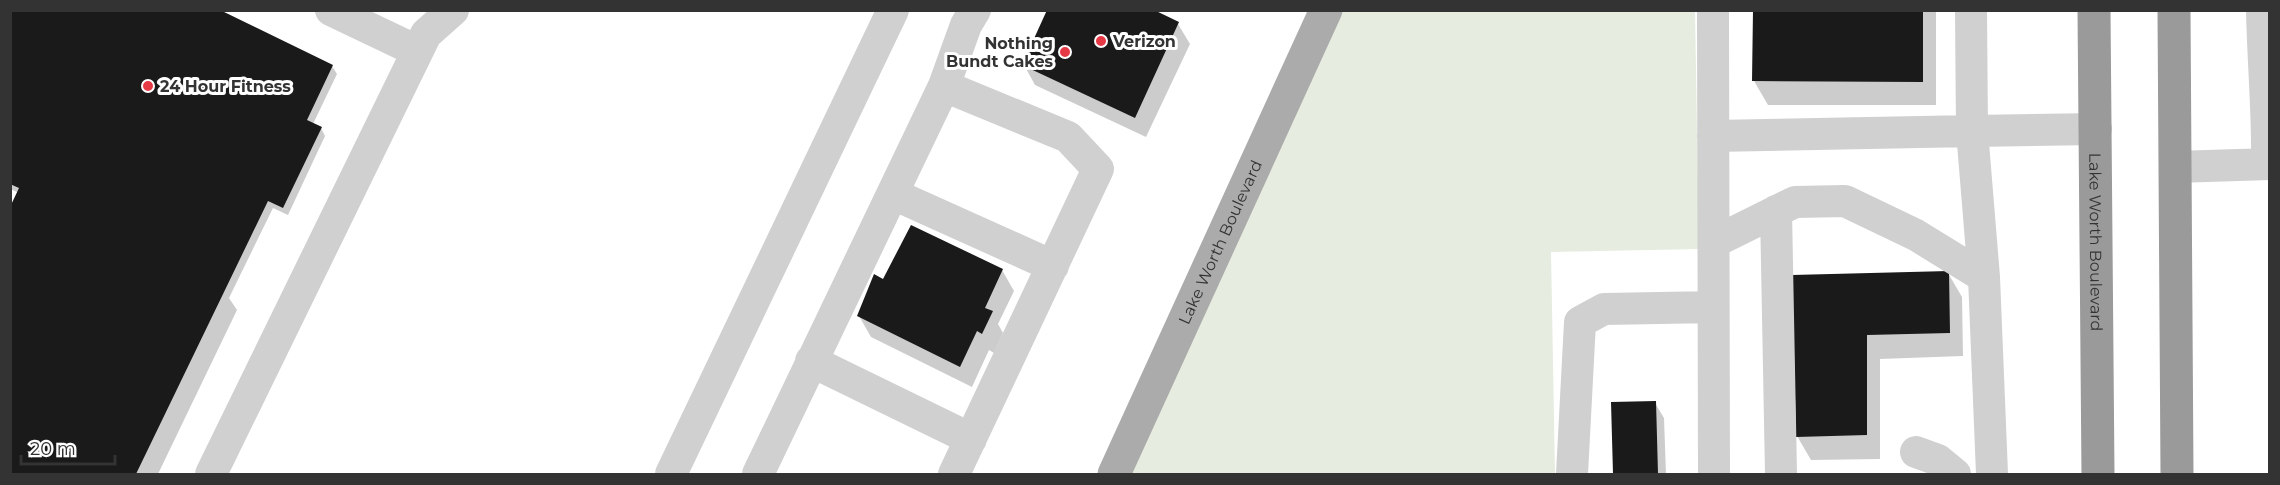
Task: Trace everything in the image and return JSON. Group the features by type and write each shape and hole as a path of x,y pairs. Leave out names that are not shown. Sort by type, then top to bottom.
{"highway":[{"name":"Lake Worth Boulevard","path":"2094,10 2098,474"},
{"path":"2174,10 2177,474"}],"main road":[{"name":"Lake Worth Boulevard","path":"1114,474 1326,10"}],"lane":[{"path":"331,10 424,32"},
{"path":"211,474 424,32 453,10"},
{"path":"671,474 893,10"},
{"path":"758,474 944,86 966,25 975,10"},
{"path":"1713,10 1714,474"},
{"path":"1971,10 1972,131 1984,277 1992,474"},
{"path":"2175,167 2268,164 2265,11"},
{"path":"944,86 1068,137 1098,169 954,474"},
{"path":"1713,136 2096,129"},
{"path":"893,194 1053,266"},
{"path":"1714,242 1795,202 1845,201 1916,236 1984,277"},
{"path":"1776,211 1781,474"},
{"path":"1572,474 1580,322 1604,309 1713,307"},
{"path":"811,362 971,439"},
{"path":"1916,452 1938,460 1955,474"}],"shaded area":[{"path":"1313,11 1695,11 1699,249 1551,252 1555,474 1106,474"}],"building":[{"path":"10,10 220,10 333,65 307,120 322,127 283,208 268,201 136,474 10,474 10,207 19,188 10,184"},
{"path":"1047,10 1154,10 1179,22 1135,118 1022,65"},
{"path":"1753,10 1923,10 1923,82 1752,81"},
{"path":"911,225 1003,269 985,308 993,311 982,334 977,331 960,367 857,316 874,274 883,279"},
{"path":"1949,271 1950,333 1867,335 1867,435 1796,437 1792,275"},
{"path":"1656,401 1658,474 1613,474 1611,402"}],"place":[{"name":"Verizon","path":"1101,41"},
{"name":"Nothing Bundt Cakes","path":"1065,52"},
{"name":"24 Hour Fitness","path":"148,86"}]}
